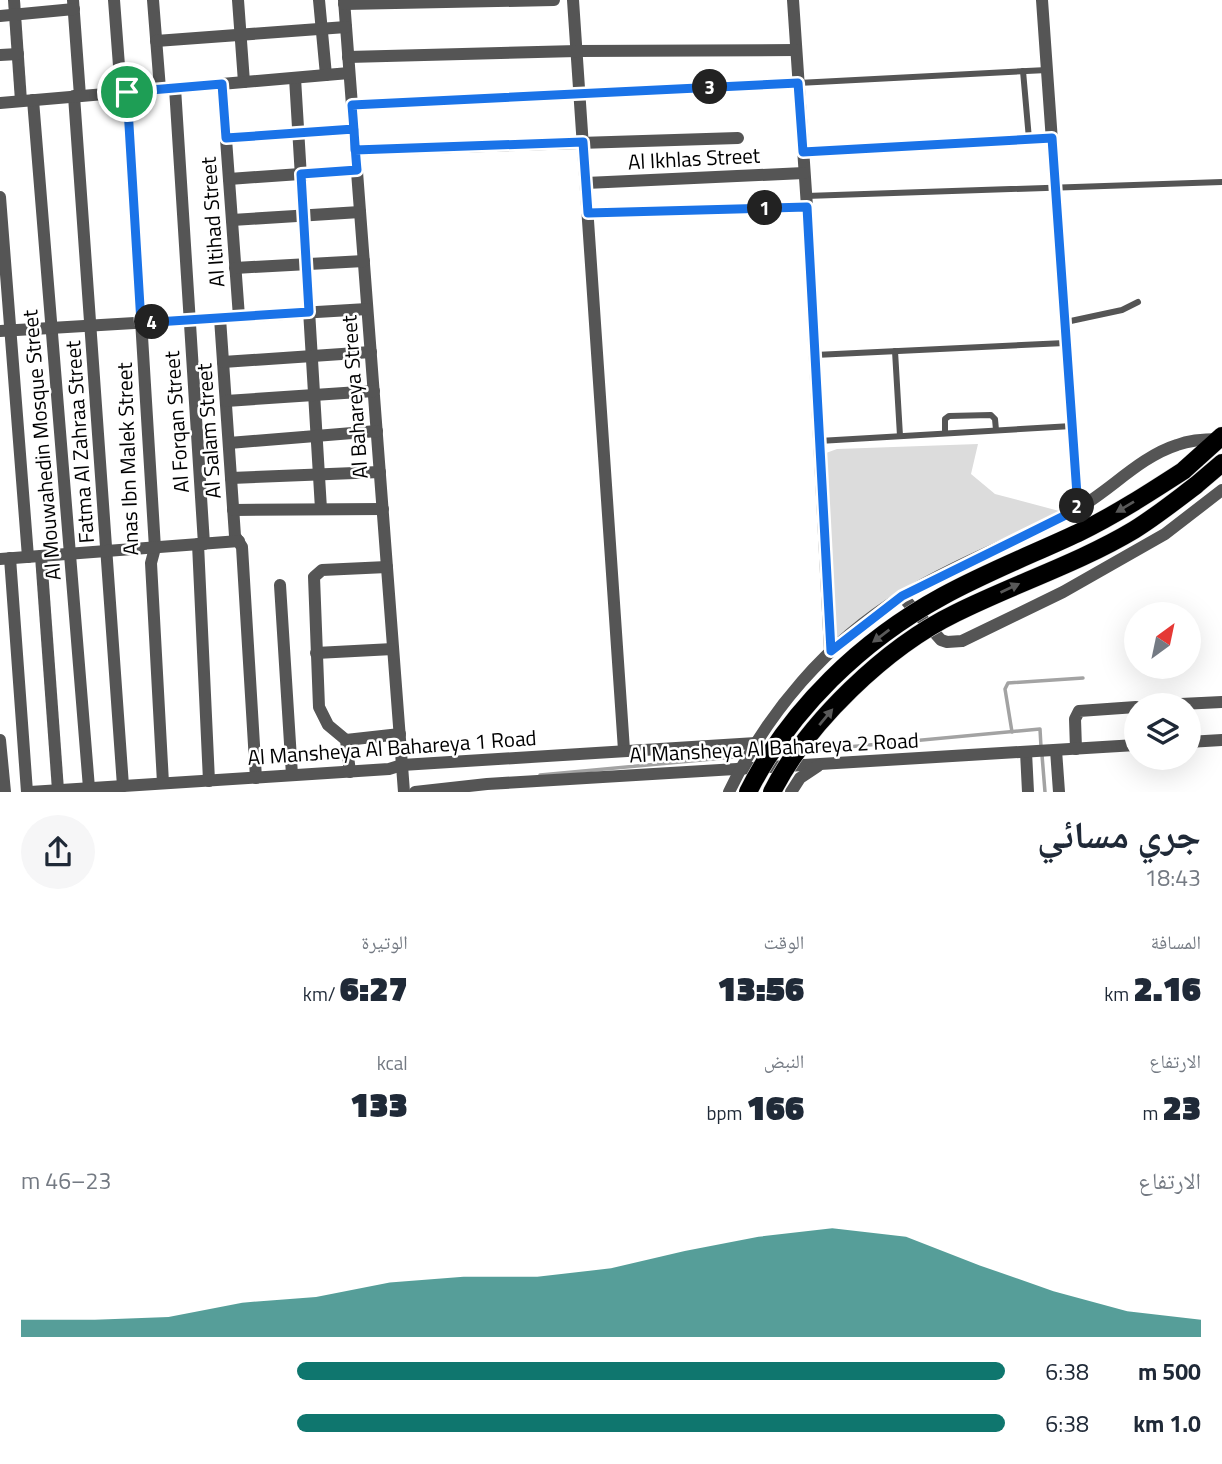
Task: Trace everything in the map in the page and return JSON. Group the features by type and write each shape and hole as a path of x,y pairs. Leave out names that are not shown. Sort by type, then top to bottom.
{"main road":[{"path":"748,792 807,704 857,654 885,633 943,596 1122,510 1183,471 1221,438"},
{"path":"772,792 824,718 871,671 898,651 953,614 1135,530 1222,463"}],"street":[{"name":"Al Mouwahedin Mosque Street","path":"14,0 18,54 27,100 52,328 89,788"},
{"name":"Anas Ibn Malek Street","path":"114,0 124,92 141,323 155,548 151,563 163,783"},
{"path":"153,0 160,89"},
{"path":"238,0 244,82"},
{"path":"319,0 326,75"},
{"path":"344,2 554,0"},
{"path":"573,0 624,750"},
{"path":"793,0 807,201 831,651"},
{"path":"1042,0 1078,509"},
{"name":"Al Bahareya Street","path":"344,2 404,792"},
{"path":"0,16 74,4"},
{"name":"Fatma Al Zahraa Street","path":"74,4 91,326 123,786"},
{"path":"156,41 346,27"},
{"path":"348,57 577,51 796,50"},
{"path":"0,55 18,54"},
{"path":"0,103 349,73"},
{"path":"295,78 321,509"},
{"path":"352,105 798,83"},
{"name":"Al Itihad Street","path":"222,84 239,317"},
{"name":"Al Forqan Street","path":"175,88 201,544 209,781"},
{"path":"226,138 354,129"},
{"path":"355,150 738,138"},
{"path":"229,179 357,170"},
{"name":"Al Ikhlas Street","path":"586,183 804,173"},
{"path":"0,197 5,331 34,557 58,790"},
{"path":"588,213 807,201"},
{"path":"232,220 360,212"},
{"path":"235,268 364,261"},
{"path":"5,331 367,309"},
{"name":"Al Salam Street","path":"220,318 235,536 242,547 256,778"},
{"path":"223,362 371,352"},
{"path":"226,401 374,391"},
{"path":"229,443 377,431"},
{"path":"729,792 756,743 792,694 831,651 902,596 1078,509 1166,449 1187,442 1221,438"},
{"path":"231,478 380,472"},
{"path":"902,596 941,640 962,641 1038,606 1088,579 1165,534 1222,490"},
{"path":"233,510 383,509"},
{"path":"28,792 5,559 239,541"},
{"path":"350,772 346,740 328,725 320,710 313,581 315,574 322,570 387,567"},
{"path":"280,585 292,775"},
{"path":"316,653 393,649"},
{"path":"1201,703 1222,702"},
{"path":"1076,749 1075,719 1079,711 1124,708"},
{"path":"346,740 400,734"},
{"path":"0,740 5,792"},
{"path":"1201,741 1222,740"},
{"name":"Al Mansheya Al Bahareya 1 Road","path":"28,792 89,788 106,790 163,783 389,769 402,765 756,743"},
{"name":"Al Mansheya Al Bahareya 2 Road","path":"415,792 1124,746"},
{"path":"1056,750 1059,792"},
{"path":"1026,752 1028,792"},
{"path":"791,792 800,778 818,766"}],"lane":[{"path":"798,83 1047,70"},
{"path":"1023,71 1029,139"},
{"path":"803,152 1052,138"},
{"path":"807,201 1222,182"},
{"path":"1064,322 1122,310 1138,302"},
{"path":"815,355 1065,343"},
{"path":"895,351 900,436"},
{"path":"945,433 945,419 949,416 991,415 995,419 996,430"},
{"path":"819,441 1072,425"}],"shaded area":[{"path":"978,444 971,474 995,494 1063,512 835,640 826,453 837,449"}],"waterway":[{"path":"1012,732 1005,689 1008,683 1083,678"},
{"path":"805,751 1040,729 1041,747"},
{"path":"1042,755 1045,792"},
{"path":"540,775 745,756"}],"route":[{"path":"127,92 141,323 309,312 301,174 357,170 355,150 354,129 352,105 798,83 803,152 1052,138 1078,509 902,596 831,651 807,207 588,213 583,142 355,150 354,129 226,138 222,84 127,92"}]}
